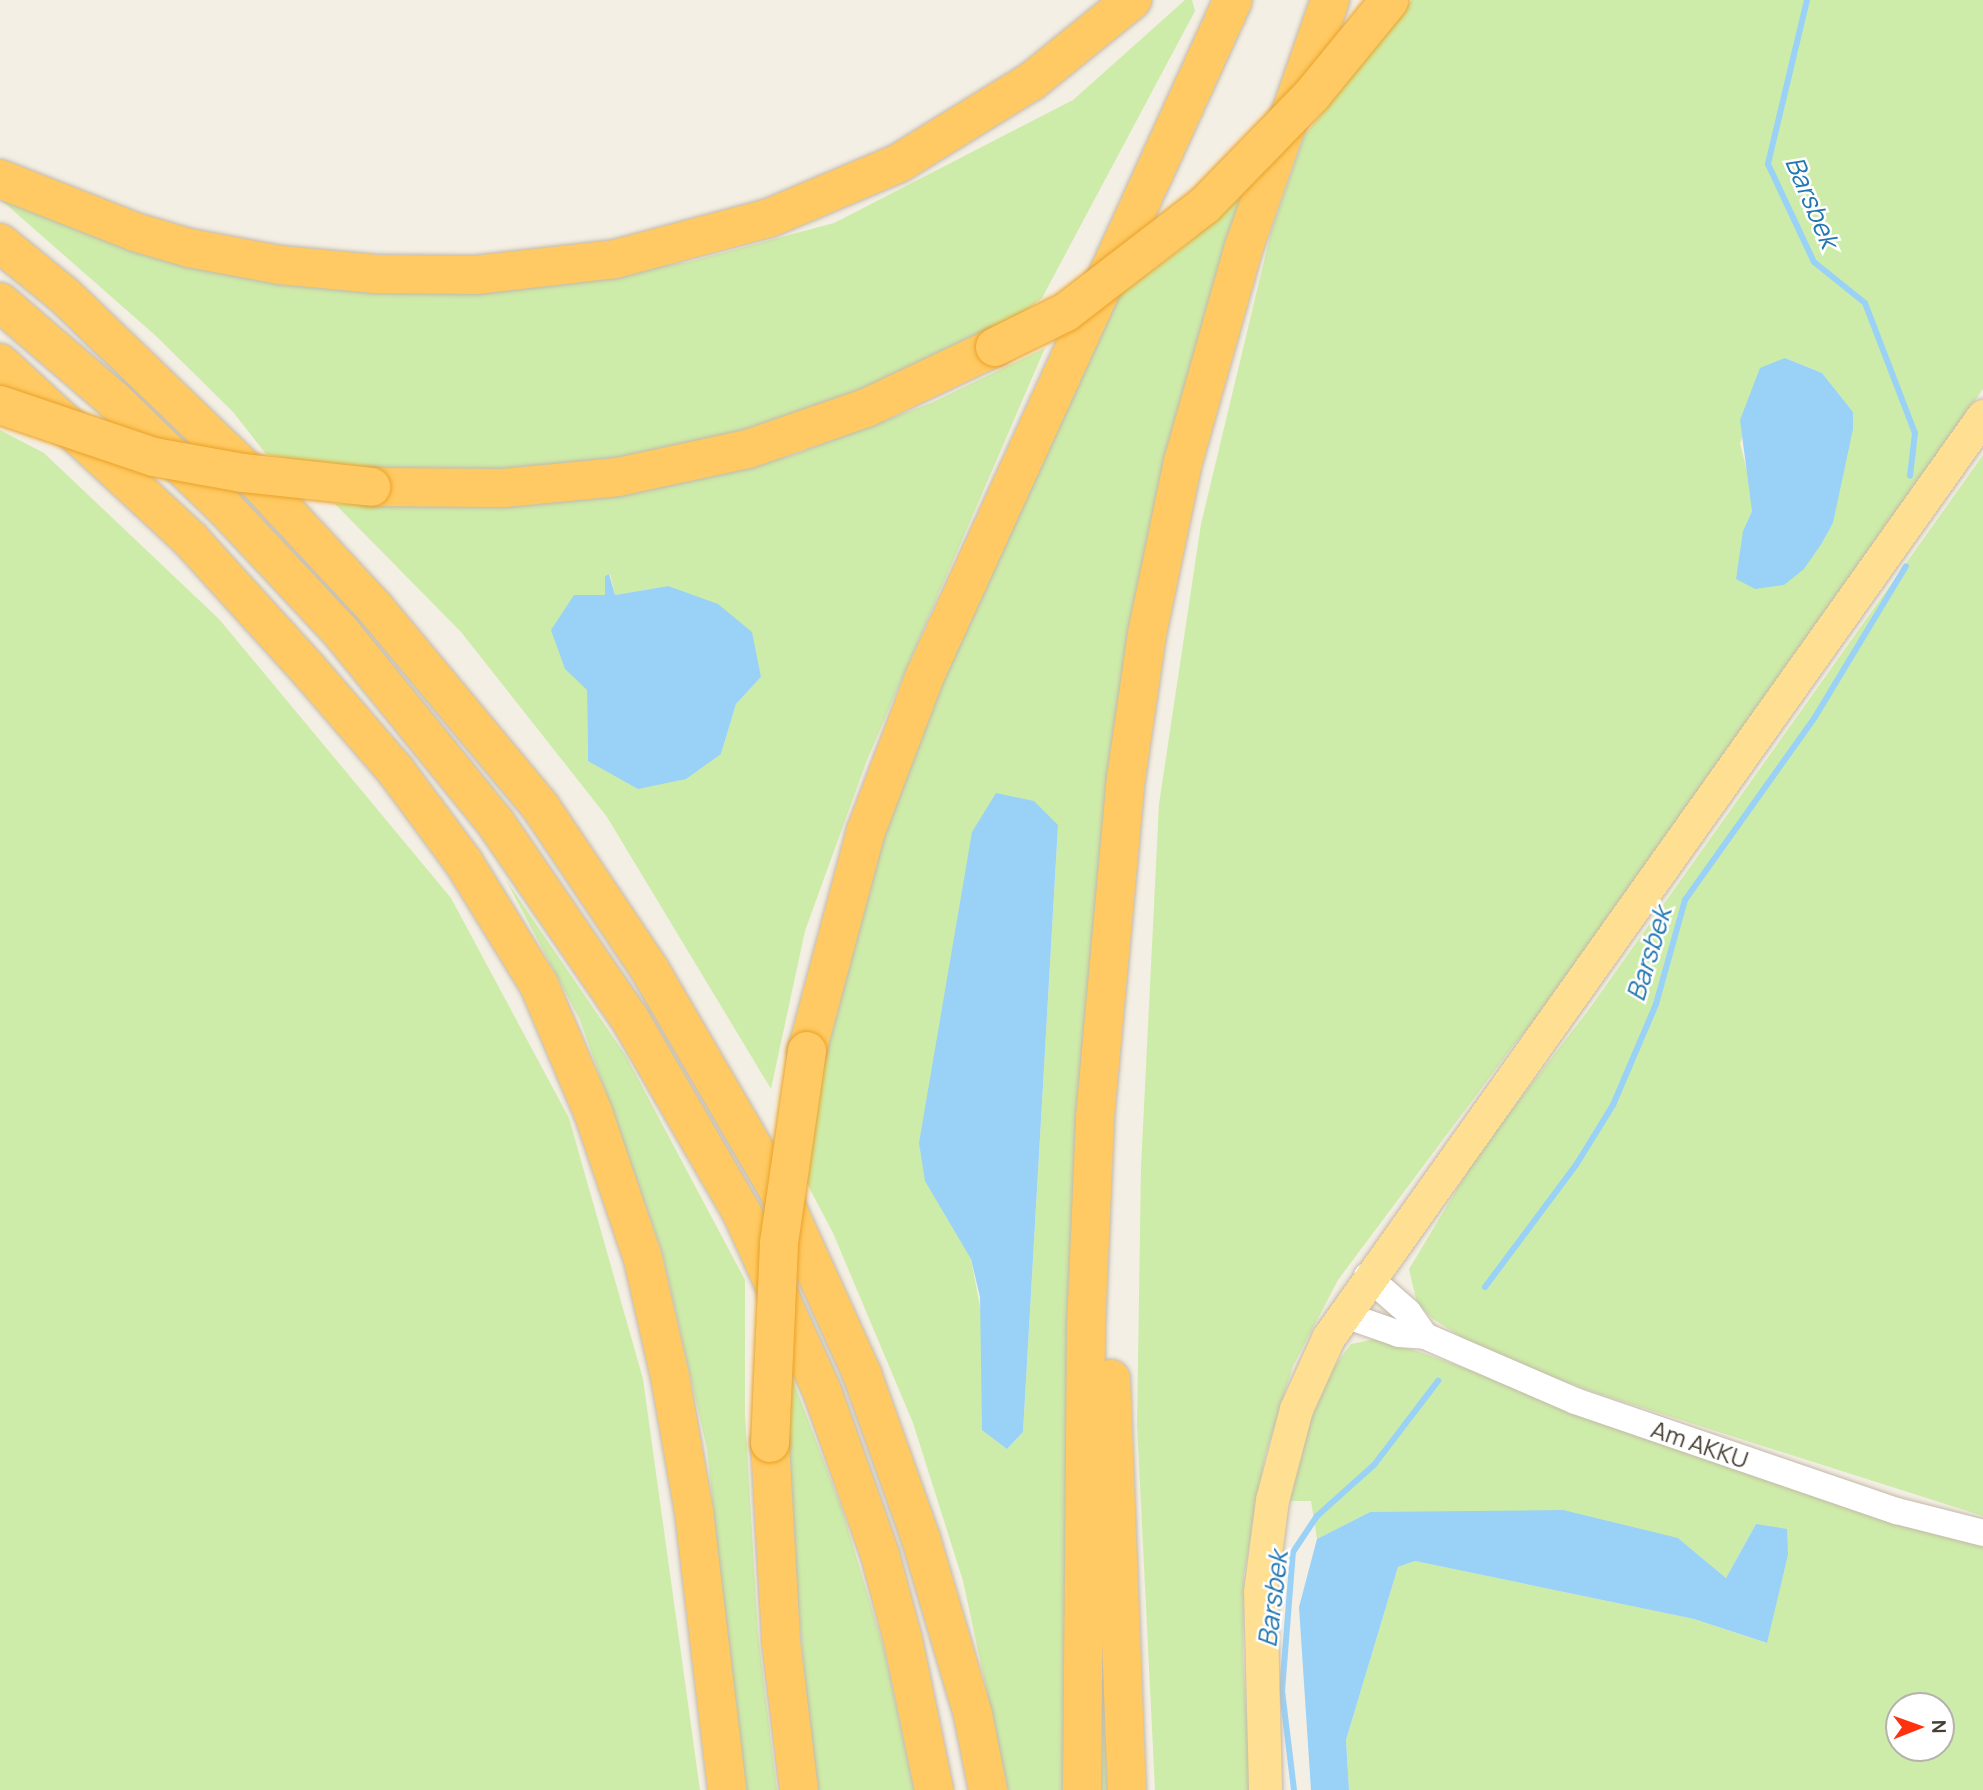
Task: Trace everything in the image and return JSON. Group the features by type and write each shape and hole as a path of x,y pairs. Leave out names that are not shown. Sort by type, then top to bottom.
{"highway":[{"path":"0,178 135,232 189,248 280,265 376,274 475,275 615,258 769,218 899,163 1021,89 1132,0"},
{"path":"799,1790 781,1642 770,1443 779,1243 807,1051 866,831 924,678 1233,0"},
{"path":"1082,1790 1086,1327 1095,1117 1107,1015 1126,778 1147,634 1183,462 1244,247 1330,0"},
{"path":"0,405 153,457 243,473 371,487 504,488 593,479 748,449 866,408 1066,312 1205,205 1312,95 1389,0"},
{"path":"0,243 64,295 258,482 375,608 540,806 650,970 780,1193 862,1374 921,1539 973,1715 988,1790"},
{"path":"0,302 114,400 225,508 341,632 495,822 623,1009 741,1213 822,1391 880,1555 906,1652 934,1790"},
{"path":"0,363 191,540 308,669 396,771 457,853 539,985 597,1124 642,1259 664,1351 694,1511 727,1790"},
{"path":"1107,1015 1112,1119 1109,1328 1127,1790"},
{"path":"944,1619 973,1790"}],"main road":[{"path":"1265,1790 1260,1592 1272,1500 1296,1409 1342,1314 1983,416"}],"street":[{"name":"Am AKKU","path":"1367,1276 1408,1312 1425,1336"},
{"name":"Am AKKU","path":"1342,1314 1399,1334 1425,1336 1575,1401 1897,1511 1983,1533"}],"green space":[{"path":"1185,0 1192,0 1195,11 1042,298 1017,317 832,406 686,449 492,473 335,468 266,454 233,412 156,336 0,199 118,237 592,276 688,262 834,223 1073,100"},
{"path":"1412,0 1983,0 1983,389 1601,942 1513,1046 1338,1280 1293,1366 1265,1456 1244,1575 1243,1655 1251,1790 1155,1790 1137,1424 1141,1166 1159,804 1201,524 1271,232 1304,136","holes":["1785,358 1822,373 1853,412 1833,523 1822,543 1743,531 1752,511 1752,491 1740,443"]},
{"path":"1249,189 1114,758 1075,1790 1008,1790 963,1581 913,1423 833,1233 802,1174 823,1040 876,855 938,682 1114,299 1184,247","holes":["1058,825 1023,1432 1007,1449 971,1259"]},
{"path":"1045,348 867,760 805,931 771,1089 607,817 461,632 335,504 504,505 625,494 790,456 931,403","holes":["610,574 615,595 668,586 761,677 736,704 721,754 588,761 587,690 606,595 605,576"]},
{"path":"0,430 44,453 219,619 451,898 569,1118 643,1379 700,1790 0,1790"},
{"path":"1983,455 1983,1516 1593,1392 1485,1352 1433,1319 1417,1303 1409,1269 1480,1151 1587,1012"},
{"path":"506,880 626,1056 745,1280 745,1414 758,1633 777,1790 742,1790 707,1449 662,1252 580,1020"},
{"path":"1375,1339 1420,1352 1897,1524 1983,1546 1983,1790 1349,1790 1346,1740 1398,1567 1415,1561 1694,1619 1766,1643 1788,1555 1756,1524 1726,1578 1678,1538 1370,1512 1317,1539 1311,1501 1286,1501 1301,1443 1329,1374 1351,1344"},
{"path":"788,1367 842,1509 885,1652 914,1790 815,1790 789,1504"},
{"path":"1100,1629 1105,1629 1113,1790 1098,1790"}],"water":[{"path":"1785,358 1822,373 1853,412 1853,429 1833,523 1822,543 1804,569 1784,585 1755,589 1736,579 1743,531 1752,511 1740,420 1760,368"},
{"path":"609,574 615,595 668,586 718,604 752,632 761,677 736,704 721,754 686,779 638,789 588,761 587,690 565,669 551,630 574,595 605,595 605,576"},
{"path":"996,793 1034,801 1058,825 1023,1432 1007,1449 982,1430 980,1297 971,1259 925,1181 919,1143 972,832"},
{"path":"1563,1510 1678,1538 1726,1578 1756,1524 1787,1529 1788,1555 1767,1643 1694,1619 1415,1561 1398,1567 1346,1740 1349,1790 1311,1790 1299,1607 1317,1539 1370,1512"}],"waterway":[{"name":"Barsbek","path":"1807,0 1768,164 1814,262 1865,303 1915,433 1910,476"},
{"name":"Barsbek","path":"1485,1287 1576,1165 1613,1105 1656,1004 1685,900 1815,717 1906,566"},
{"name":"Barsbek","path":"1294,1790 1282,1691 1293,1552 1317,1516 1374,1465 1438,1381"}]}
